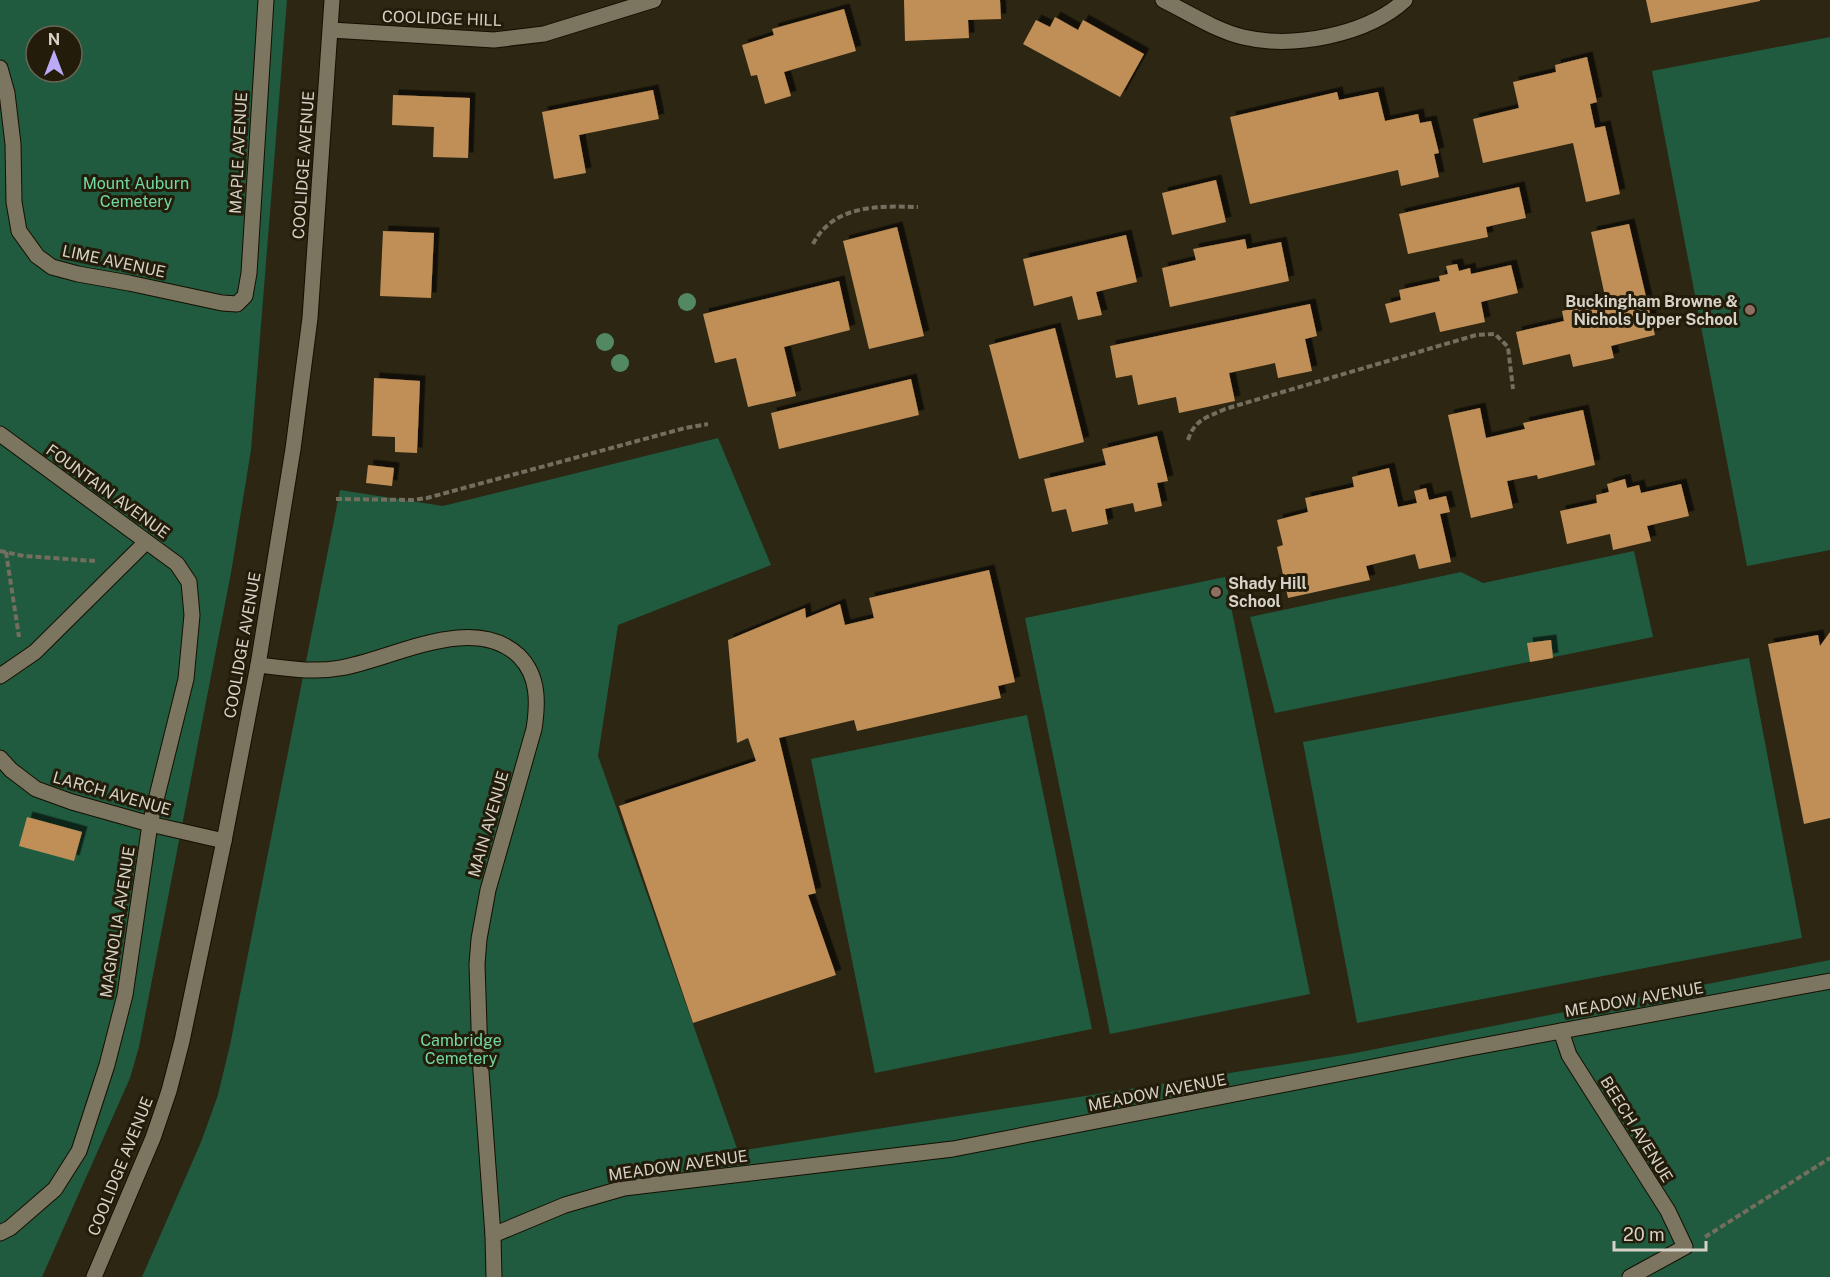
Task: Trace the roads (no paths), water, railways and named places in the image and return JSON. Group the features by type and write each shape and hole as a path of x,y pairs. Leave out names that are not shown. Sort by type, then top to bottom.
{"street":[{"name":"MAPLE AVENUE","path":"237,304 245,296 249,273 266,0"},
{"name":"COOLIDGE AVENUE","path":"94,1277 153,1138 169,1091 224,841 258,665 293,449 310,318 332,0"},
{"name":"COOLIDGE HILL","path":"331,30 495,40 544,34 654,0"},
{"path":"1164,0 1215,27 1242,37 1272,42 1302,41 1332,36 1379,17 1405,0"},
{"name":"LIME AVENUE","path":"0,68 8,103 13,144 14,202 19,231 37,256 52,267 78,274 237,304"},
{"name":"FOUNTAIN AVENUE","path":"0,434 145,543 177,564 189,582"},
{"path":"0,676 35,652 145,543"},
{"name":"MAGNOLIA AVENUE","path":"0,1233 10,1228 55,1189 79,1151 107,1065 124,995 150,824 186,679 192,615 189,582"},
{"name":"MAIN AVENUE","path":"258,665 319,670 341,668 448,639 470,637 492,640 511,649 527,664 534,683 537,705 534,729 486,898 478,956 480,1058 494,1277"},
{"name":"LARCH AVENUE","path":"0,758 11,770 36,789 72,802 150,824 224,841"},
{"name":"MEADOW AVENUE","path":"493,1235 565,1205 624,1188 953,1149 1830,981"},
{"name":"BEECH AVENUE","path":"1561,1031 1569,1055 1668,1211 1685,1247 1630,1277"}],"place":[{"name":"Buckingham Browne & Nichols Upper School","path":"1750,310"},
{"name":"Shady Hill School","path":"1216,592"}],"park label":[{"name":"Mount Auburn Cemetery","path":"136,192"},
{"name":"Cambridge Cemetery","path":"461,1049"}]}
